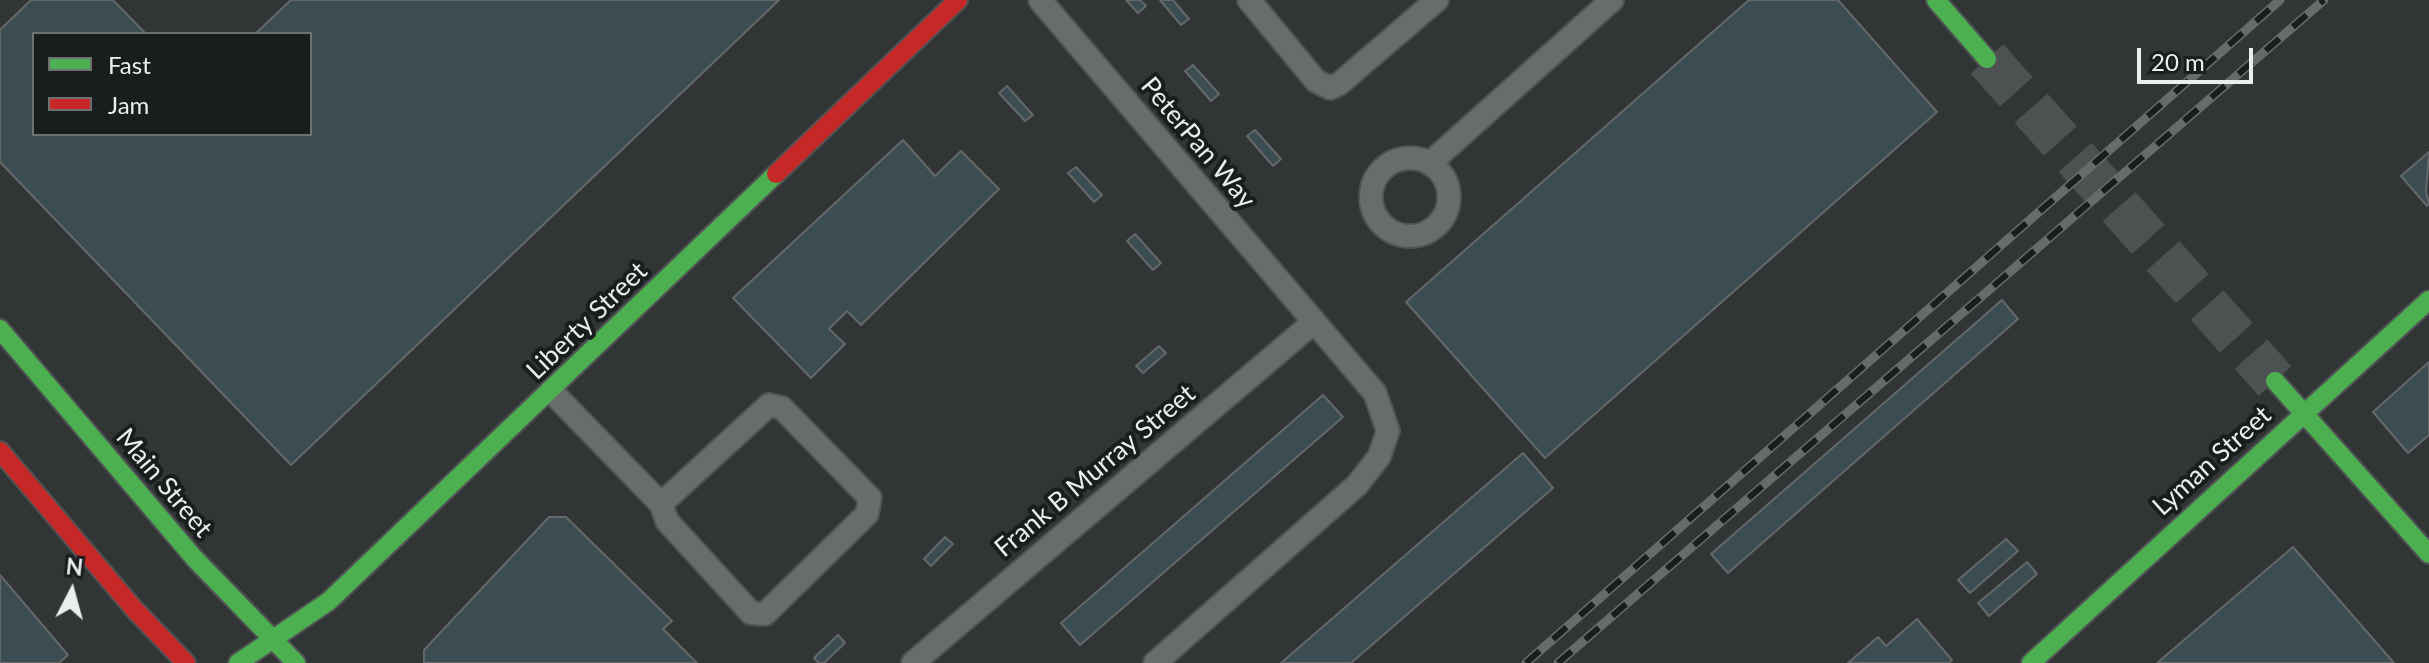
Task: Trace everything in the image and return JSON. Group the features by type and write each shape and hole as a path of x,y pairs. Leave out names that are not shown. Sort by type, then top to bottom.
{"main road":[{"name":"Liberty Street","path":"238,663 329,601 958,0"},
{"path":"1936,0 1987,59"},
{"name":"Lyman Street","path":"2031,663 2429,300"},
{"name":"Main Street","path":"0,329 195,559 296,663"},
{"path":"2275,381 2429,554"},
{"path":"0,451 135,610 186,663"}],"lane":[{"name":"PeterPan Way","path":"1040,0 1375,393 1388,431 1379,457 1357,485 1155,663"},
{"path":"1249,0 1316,81 1330,88 1339,84 1437,0"},
{"path":"1430,163 1612,0"},
{"name":"Frank B Murray Street","path":"913,663 1314,322"},
{"path":"551,391 661,504 667,521 751,613 765,614 867,514 870,498 782,408 769,405 661,504"}],"building":[{"path":"31,0 113,0 144,32 32,32 32,136 312,136 312,32 257,32 291,0 779,0 291,465 0,162 0,30"},
{"path":"1126,0 1140,0 1146,6 1138,13"},
{"path":"1160,0 1173,0 1189,19 1181,25"},
{"path":"1749,0 1838,0 1937,112 1545,458 1406,302"},
{"path":"1193,65 1219,94 1211,101 1185,71"},
{"path":"1007,86 1033,115 1025,121 999,93"},
{"path":"1255,130 1281,159 1273,166 1247,136"},
{"path":"903,140 935,176 961,151 999,189 861,325 847,311 829,329 845,344 811,378 733,298"},
{"path":"2429,152 2426,192 2429,204 2427,206 2401,176"},
{"path":"1076,167 1102,195 1094,202 1068,173"},
{"path":"1135,234 1161,263 1153,270 1127,241"},
{"path":"2002,300 2018,319 1728,573 1711,554"},
{"path":"1159,346 1166,353 1143,373 1136,366"},
{"path":"2429,362 2429,435 2408,453 2373,412"},
{"path":"1323,395 1343,417 1080,645 1061,623"},
{"path":"1523,453 1553,488 1351,663 1281,663"},
{"path":"549,517 566,517 672,621 663,629 697,663 424,663 424,650"},
{"path":"945,537 953,544 931,566 924,559"},
{"path":"2006,539 2018,551 1970,593 1958,580"},
{"path":"2293,547 2394,663 2157,663"},
{"path":"2027,562 2037,574 1989,616 1978,603"},
{"path":"0,575 68,655 59,663 0,663"},
{"path":"1917,619 1952,660 1949,663 1848,663 1878,637 1886,646"},
{"path":"838,635 845,643 824,663 819,663 814,658"}],"tunnel":[{"path":"1987,59 2275,381"}],"railway":[{"path":"1526,663 2280,0"},
{"path":"1558,663 2324,0"}],"traffic: fast":[{"path":"1936,0 1987,59"},
{"path":"238,663 329,601 776,174"},
{"path":"2031,663 2429,300"},
{"path":"0,329 195,559 296,663"},
{"path":"2275,381 2429,554"}],"traffic: jam":[{"path":"776,174 958,0"},
{"path":"0,451 135,610 186,663"}]}
